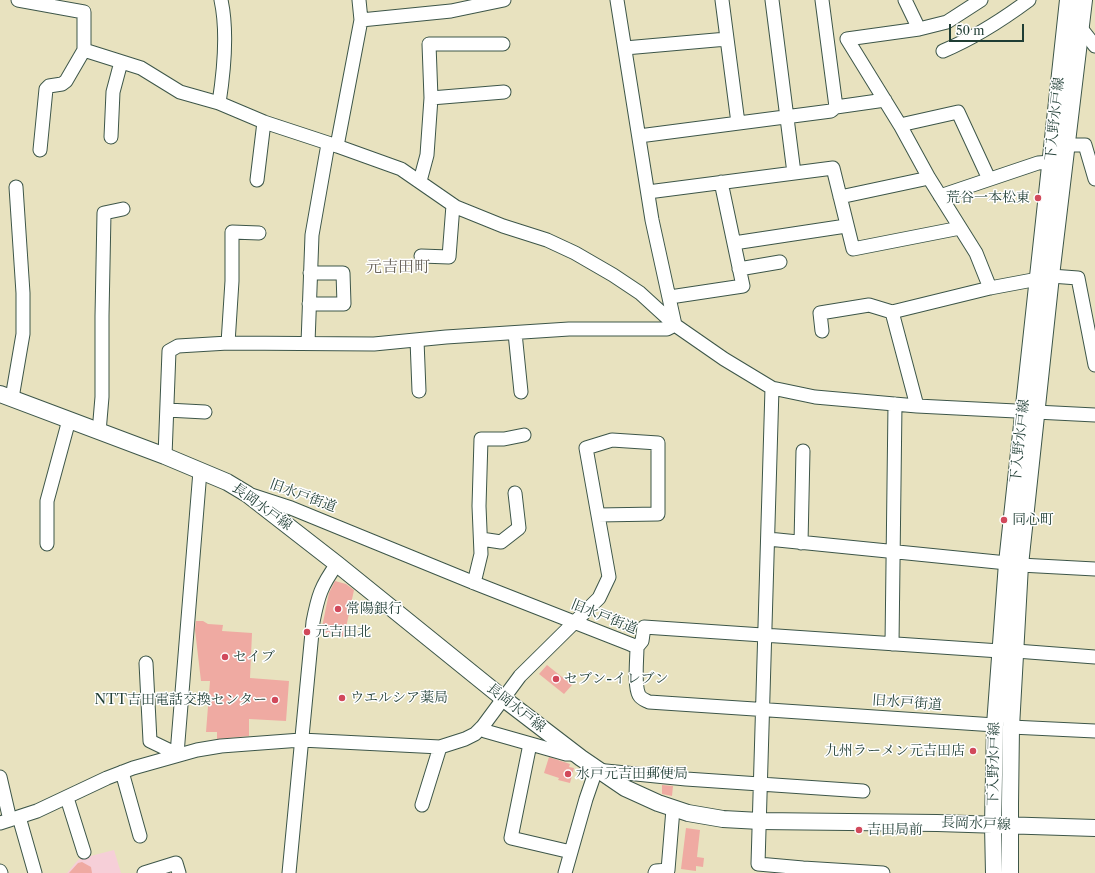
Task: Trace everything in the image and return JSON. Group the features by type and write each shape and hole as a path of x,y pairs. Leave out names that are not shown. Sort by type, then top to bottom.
{"main road":[{"name":"下入野水戸線","path":"1044,278 1066,145 1084,0"},
{"name":"下入野水戸線","path":"1064,3 1080,27"},
{"name":"下入野水戸線","path":"994,873 993,825 995,725 1008,651 1014,564 1044,278 1051,162 1064,3"},
{"name":"長岡水戸線","path":"6,396 165,456 227,482 247,494 337,564 504,699 596,770 638,795 673,809 723,819 760,821 1010,825 1095,828"},
{"name":"下入野水戸線","path":"1008,651 1011,727 1010,873"}],"street":[{"path":"18,0 49,3 84,12 84,50 66,81 62,84 48,86 46,89 40,150"},
{"path":"218,103 222,80 224,45 221,0"},
{"path":"308,343 312,235 361,20 359,0"},
{"path":"361,20 451,11 504,0"},
{"path":"617,0 652,220 675,325"},
{"path":"722,0 738,123"},
{"path":"772,0 794,172"},
{"path":"822,0 836,107"},
{"path":"905,0 919,28"},
{"path":"981,0 947,22 919,28 846,39 885,100 929,178 976,253 990,288"},
{"path":"943,51 965,42 1004,18 1029,0"},
{"path":"1080,27 1095,46"},
{"path":"625,48 727,39"},
{"path":"420,181 427,155 431,98 429,44 503,44"},
{"path":"84,50 141,68 180,92 218,103 264,122 401,170 420,181 453,205 496,223 547,240 575,253 640,293 675,325 724,360 772,388 815,397 917,406 1095,416"},
{"path":"110,137 113,92 120,62"},
{"path":"431,98 504,92"},
{"path":"639,136 831,111 836,107 885,100"},
{"path":"900,125 958,112 988,179"},
{"path":"257,180 264,122"},
{"path":"1066,145 1084,145 1095,179"},
{"path":"940,196 988,179 1038,164 1051,162"},
{"path":"648,192 833,168 846,226 853,249 960,228"},
{"path":"840,197 929,178"},
{"path":"670,297 743,286 721,182"},
{"path":"6,396 23,334 24,293 16,186"},
{"path":"421,256 449,257 453,205"},
{"path":"99,432 102,397 104,213 123,209"},
{"path":"734,243 846,226"},
{"path":"228,343 232,281 232,232 259,233"},
{"path":"739,269 780,262"},
{"path":"309,304 344,304 343,273 310,273"},
{"path":"822,331 820,313 869,305 892,312 990,288 1044,278 1078,278 1095,365"},
{"path":"892,312 917,406"},
{"path":"165,456 169,351 178,346 228,343 374,344 569,329 667,329 675,325"},
{"path":"515,333 521,392"},
{"path":"417,340 419,391"},
{"path":"772,388 758,864 802,871 883,873"},
{"path":"892,644 895,404"},
{"path":"167,410 205,412"},
{"path":"47,544 47,500 69,420"},
{"path":"474,583 481,554 479,506 481,439 504,439 524,435"},
{"path":"10,820 37,811 122,772 177,754 221,746 301,740 440,747 465,739 475,734 504,699 520,676 576,623 599,598 609,577 586,448 612,440 658,443 658,514 598,515"},
{"path":"801,543 803,451"},
{"path":"177,754 200,471"},
{"path":"481,539 501,542 519,528 515,493"},
{"name":"旧水戸街道","path":"247,494 291,508 637,648 637,688 642,699 649,702 995,725"},
{"path":"768,539 1014,564 1095,569"},
{"path":"289,873 313,622 320,590 325,580 337,564"},
{"path":"637,648 642,641 644,627 1095,657"},
{"path":"146,662 150,741 177,754"},
{"path":"1011,727 1095,731"},
{"path":"481,728 485,731 566,754 575,754"},
{"path":"530,744 511,838 571,852"},
{"path":"422,805 440,747"},
{"path":"565,873 596,770 686,779 863,791"},
{"path":"122,772 140,836"},
{"path":"1,784 10,820 35,873"},
{"path":"67,798 84,852"},
{"path":"655,873 656,871 668,870 673,809"},
{"path":"144,873 176,863 179,873"}],"shaded area":[{"path":"114,850 121,873 67,873 79,859"}],"building":[{"name":"常陽銀行","path":"335,581 346,584 354,590 344,637 321,632 329,593"},
{"name":"セイブ","path":"196,621 203,621 208,624 223,625 222,631 252,633 250,678 289,681 286,721 249,719 249,736 217,739 217,732 206,732 210,681 201,681 195,630"},
{"name":"セブン-イレブン","path":"547,665 572,685 564,694 539,674"},
{"path":"549,757 570,764 569,767 574,768 570,783 558,780 559,778 544,773"},
{"path":"662,785 673,786 672,796 662,794"},
{"path":"686,828 700,830 697,857 704,858 703,867 696,866 696,871 681,869"},
{"path":"82,862 91,867 92,873 69,873 78,863"}],"place":[{"name":"荒谷一本松東","path":"1038,198"},
{"name":"同心町","path":"1004,520"},
{"name":"常陽銀行","path":"338,609"},
{"name":"元吉田北","path":"307,632"},
{"name":"セイブ","path":"225,657"},
{"name":"セブン-イレブン","path":"556,679"},
{"name":"ウエルシア薬局","path":"342,698"},
{"name":"NTT吉田電話交換センター","path":"275,700"},
{"name":"九州ラーメン元吉田店","path":"973,751"},
{"name":"水戸元吉田郵便局","path":"568,774"},
{"name":"吉田局前","path":"859,830"}],"district":[{"name":"元吉田町","path":"398,267"}]}
